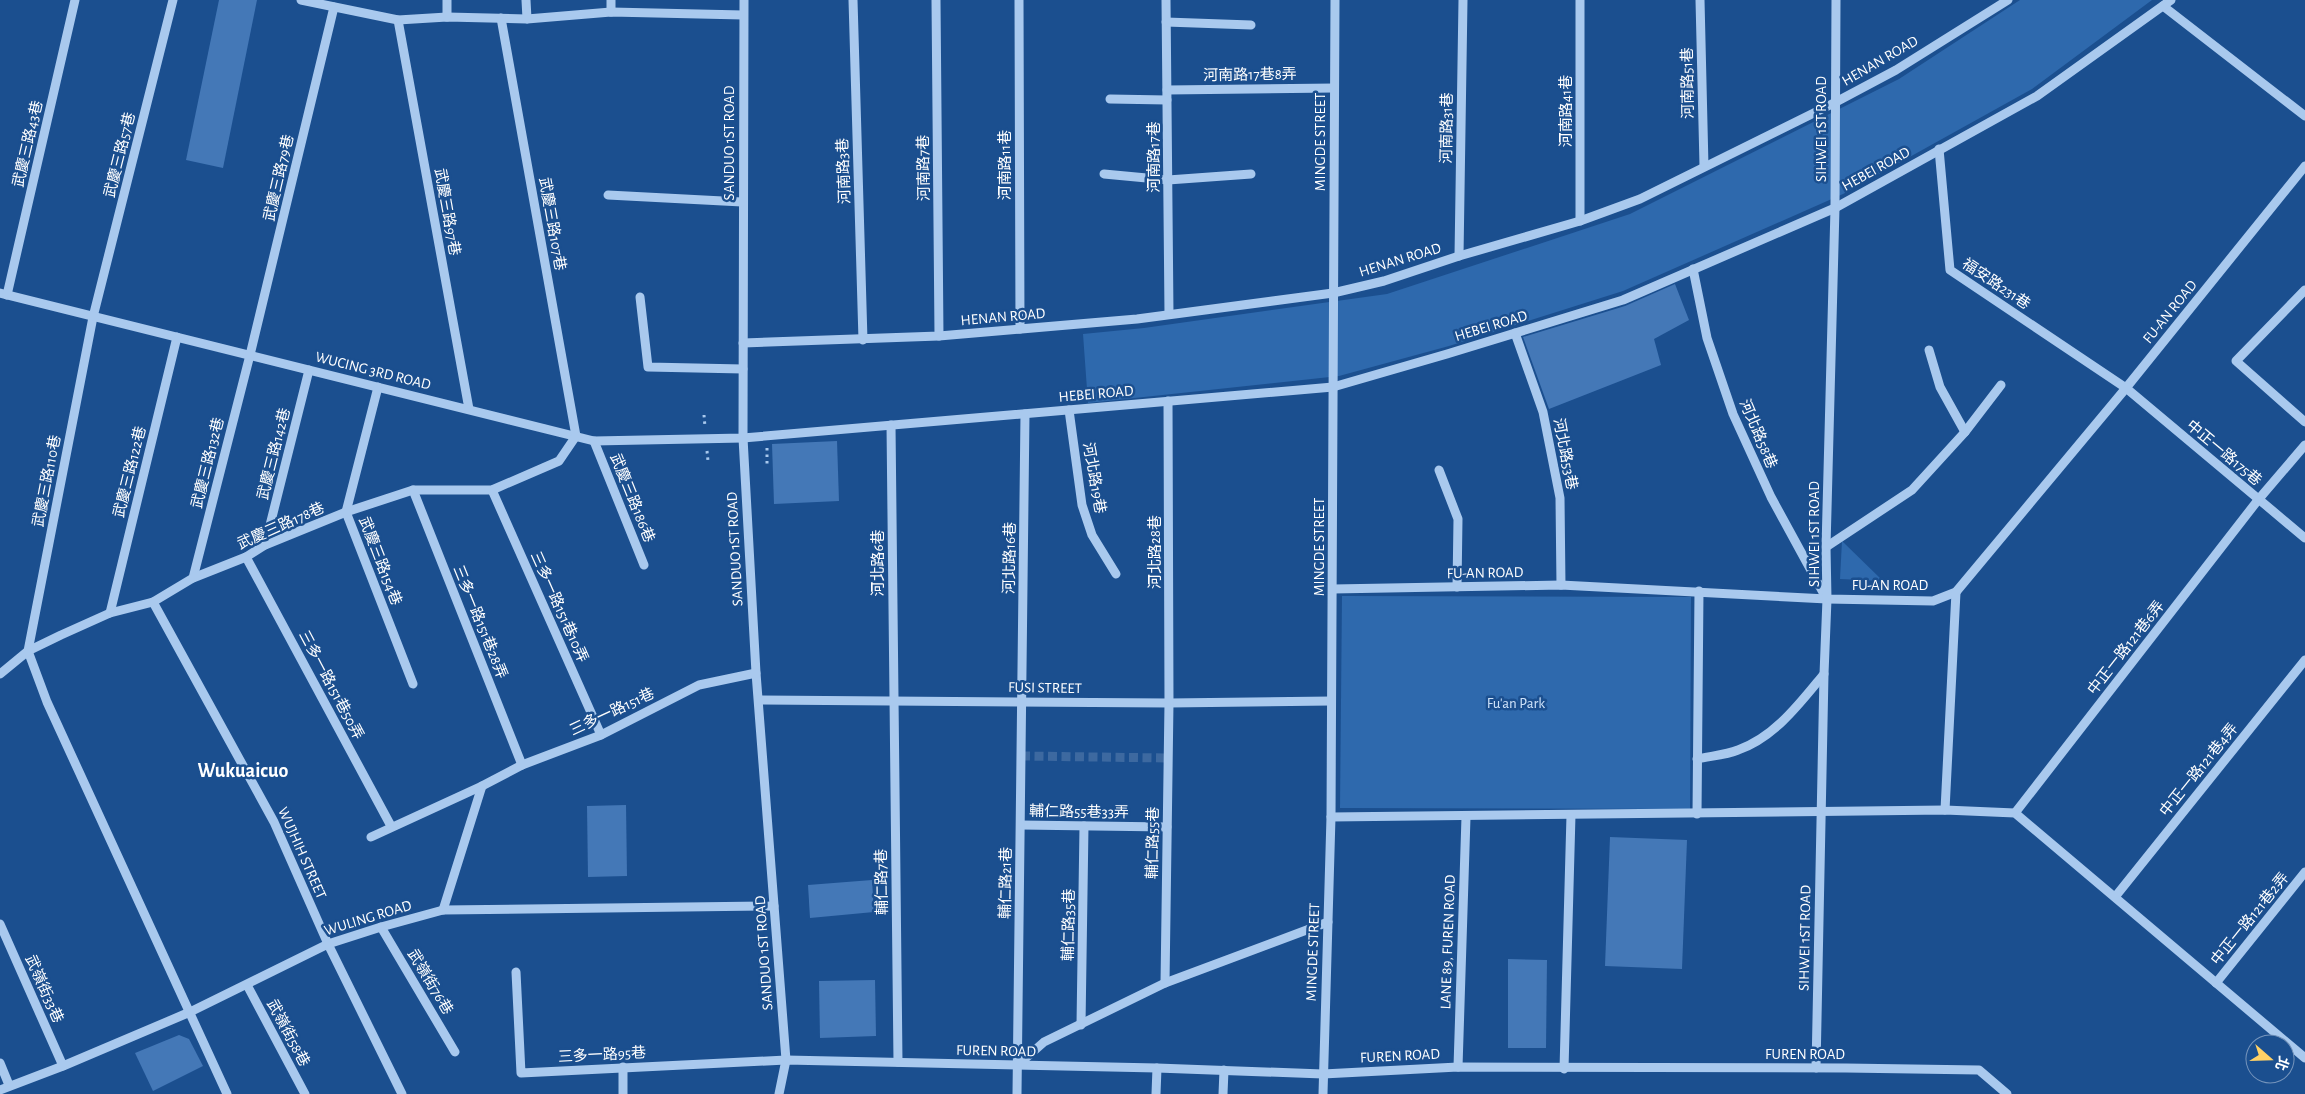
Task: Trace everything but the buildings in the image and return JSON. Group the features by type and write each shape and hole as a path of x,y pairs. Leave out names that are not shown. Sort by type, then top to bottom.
{"street":[{"name":"武慶三路43巷","path":"4,294 75,0"},
{"name":"武慶三路57巷","path":"93,317 173,0"},
{"path":"305,0 398,20 447,17 527,19 611,12 743,15"},
{"path":"447,0 447,17"},
{"path":"526,0 527,19"},
{"path":"611,0 611,12"},
{"name":"SANDUO 1ST ROAD","path":"744,0 742,202 743,438 756,673 786,1060 779,1094"},
{"name":"河南路3巷","path":"853,0 863,340"},
{"name":"河南路7巷","path":"936,0 939,336"},
{"name":"河南路11巷","path":"1019,0 1020,330"},
{"name":"河南路17巷","path":"1166,0 1169,314"},
{"name":"MINGDE STREET","path":"1323,1094 1331,817 1334,0"},
{"name":"河南路31巷","path":"1459,256 1463,0"},
{"name":"河南路41巷","path":"1580,0 1580,221"},
{"name":"河南路51巷","path":"1700,0 1704,166"},
{"name":"SIHWEI 1ST ROAD","path":"1816,1068 1827,599 1826,547 1835,208 1834,103 1836,0"},
{"name":"HENAN ROAD","path":"743,343 863,340 1020,330 1169,314 1333,293 1384,281 1459,256 1580,221 1640,198 1834,103 1896,70 2008,0"},
{"name":"HEBEI ROAD","path":"743,438 1333,387 1623,300 1835,208 2037,96 2171,0"},
{"path":"2163,6 2305,116"},
{"name":"武慶三路79巷","path":"250,355 334,7"},
{"name":"武慶三路107巷","path":"501,18 576,436"},
{"name":"武慶三路97巷","path":"398,20 469,410"},
{"path":"1166,22 1251,25"},
{"name":"河南路17巷8弄","path":"1110,99 1334,88"},
{"name":"福安路231巷","path":"1939,150 1950,270 2126,388"},
{"name":"FU-AN ROAD","path":"1333,589 1561,585 1827,599 1933,600 1956,592 2126,388 2305,166"},
{"path":"1104,174 1168,180 1251,174"},
{"path":"608,195 742,202"},
{"name":"河北路58巷","path":"1693,269 1706,338 1733,414 1771,497 1827,599"},
{"path":"2305,290 2236,361 2305,422"},
{"name":"WUCING 3RD ROAD","path":"4,294 594,441 743,438"},
{"path":"640,298 648,367 743,369"},
{"name":"武慶三路110巷","path":"28,651 93,317"},
{"name":"河北路53巷","path":"1515,333 1543,412 1560,498 1561,585"},
{"name":"武慶三路122巷","path":"110,613 177,337"},
{"path":"1929,350 1940,387 1965,432"},
{"name":"武慶三路132巷","path":"193,578 250,355"},
{"name":"武慶三路142巷","path":"265,545 309,370"},
{"path":"1826,547 1912,490 1965,432 2001,385"},
{"name":"武慶三路154巷","path":"378,387 346,512 412,684"},
{"name":"中正一路175巷","path":"2126,388 2305,538"},
{"name":"河北路28巷","path":"1168,401 1168,703"},
{"name":"河北路19巷","path":"1069,410 1082,505 1092,535 1116,574"},
{"name":"河北路16巷","path":"1022,702 1025,414"},
{"name":"河北路6巷","path":"891,425 893,701"},
{"name":"武慶三路178巷","path":"0,674 28,651 110,613 153,602 193,578 246,557 265,545 346,512 413,490 492,490 559,461 576,436"},
{"name":"武慶三路186巷","path":"594,441 644,565"},
{"name":"中正一路121巷6弄","path":"2015,813 2258,500 2305,445"},
{"path":"1439,470 1458,519 1458,587"},
{"name":"三多一路151巷28弄","path":"413,490 522,765"},
{"name":"三多一路151巷10弄","path":"492,490 601,735"},
{"name":"三多一路151巷50弄","path":"246,557 391,826"},
{"path":"1697,814 1699,591"},
{"path":"1944,810 1956,592"},
{"name":"WUJHIH STREET","path":"153,602 274,822 328,944 402,1094"},
{"path":"28,651 47,702 227,1094"},
{"name":"中正一路121巷4弄","path":"2115,897 2305,660"},
{"name":"三多一路151巷","path":"371,837 391,826 482,786 522,765 601,735 699,685 756,673"},
{"path":"1697,759 1739,750 1772,730 1791,712 1824,674"},
{"name":"FUSI STREET","path":"759,700 1168,703 1331,700"},
{"name":"輔仁路7巷","path":"893,701 898,1062"},
{"name":"輔仁路21巷","path":"1017,1094 1022,702"},
{"name":"輔仁路55巷","path":"1165,983 1168,703"},
{"path":"443,910 482,786"},
{"path":"1331,817 1466,817 1944,810 2015,813 2305,1058"},
{"path":"1564,1069 1571,815"},
{"name":"LANE 89, FUREN ROAD","path":"1458,1067 1466,817"},
{"name":"輔仁路55巷33弄","path":"1021,825 1167,826"},
{"name":"輔仁路35巷","path":"1081,1025 1084,826"},
{"name":"中正一路121巷2弄","path":"2216,982 2305,872"},
{"name":"WULING ROAD","path":"0,1090 63,1066 190,1012 328,944 381,926 443,910 774,906"},
{"path":"1018,1065 1044,1042 1165,983 1328,922"},
{"name":"武嶺街33巷","path":"0,924 63,1066"},
{"name":"武嶺街76巷","path":"381,926 455,1052"},
{"name":"三多一路95巷","path":"516,972 521,1073 786,1060"},
{"name":"武嶺街58巷","path":"247,985 306,1094"},
{"name":"FUREN ROAD","path":"786,1060 1157,1068 1323,1074 1458,1067 1979,1070 2007,1094"},
{"path":"0,1063 9,1085"},
{"path":"623,1067 623,1094"},
{"path":"1156,1094 1157,1068"},
{"path":"1223,1094 1224,1070"}],"green space":[{"path":"2020,0 2152,0 2032,89 1843,194 1623,291 1449,346 1339,376 1088,403 1083,334 1144,328 1387,294 1630,214 1899,79"},
{"path":"1842,541 1883,581 1840,579"},
{"name":"Fu'an Park","path":"1342,596 1691,597 1690,809 1340,808"}],"tunnel":[{"path":"1021,756 1168,758"}],"district":[{"name":"Wukuaicuo","path":"243,771"}]}
